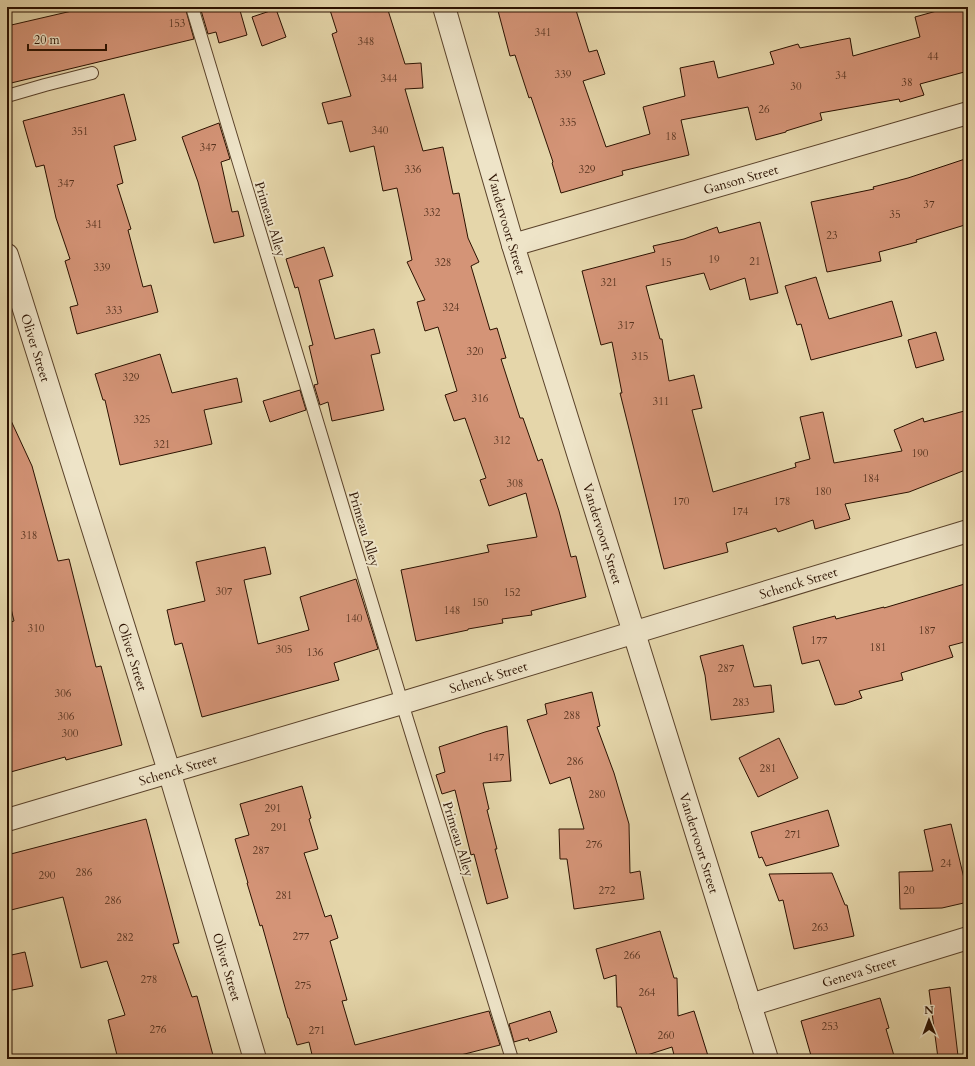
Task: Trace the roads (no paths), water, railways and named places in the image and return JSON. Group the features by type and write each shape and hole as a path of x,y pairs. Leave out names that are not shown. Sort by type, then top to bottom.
{"street":[{"name":"Vandervoort Street","path":"444,7 513,246 767,1059"},
{"name":"Ganson Street","path":"513,246 968,113"},
{"name":"Oliver Street","path":"7,255 169,771 255,1059"},
{"name":"Schenck Street","path":"7,820 402,703 968,531"},
{"name":"Geneva Street","path":"750,1005 968,938"}],"lane":[{"name":"Primeau Alley","path":"192,7 402,703 512,1059"},
{"path":"7,96 92,73"}]}
